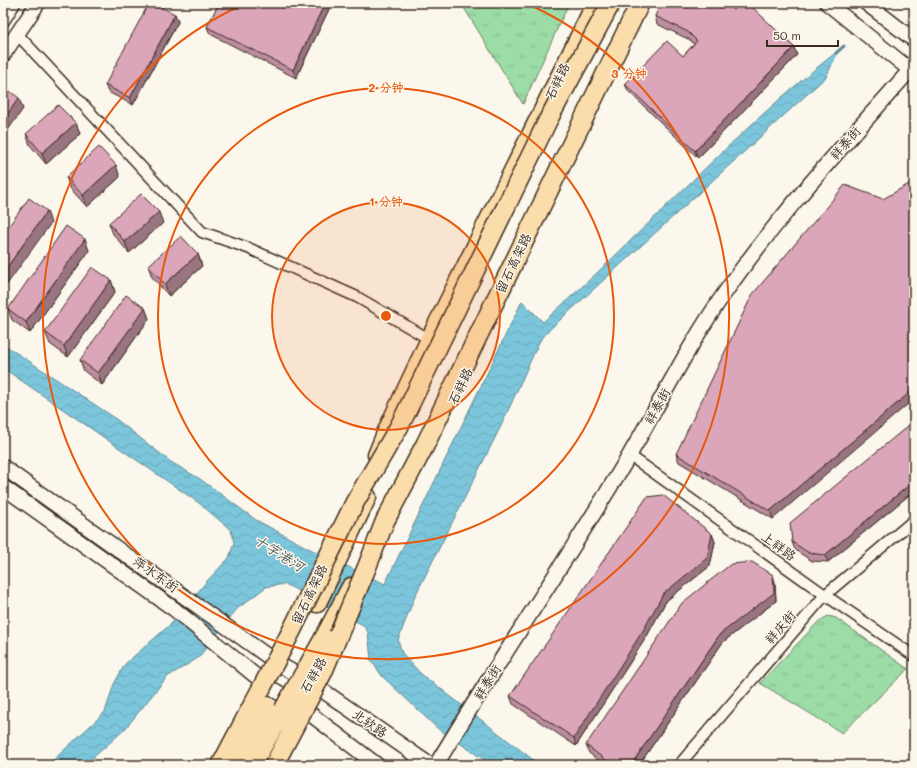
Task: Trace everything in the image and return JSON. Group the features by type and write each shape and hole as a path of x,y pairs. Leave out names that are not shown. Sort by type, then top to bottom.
{"highway":[{"name":"留石高架路","path":"236,765 317,603 400,425 548,120 611,3"},
{"name":"留石高架路","path":"252,765 324,638 429,438 640,3"},
{"name":"留石高架路","path":"221,765 292,630 355,502 400,425"},
{"name":"留石高架路","path":"274,765 337,643 385,521"}],"main road":[{"name":"石祥路","path":"228,765 269,687 358,505 385,433 429,339 596,3"},
{"name":"石祥路","path":"262,765 296,703 342,625 649,3"}],"street":[{"path":"3,19 13,3"},
{"path":"3,55 18,35 38,3"},
{"path":"827,3 912,71"},
{"path":"866,3 914,40"},
{"path":"18,35 202,232 248,248 357,297 429,339"},
{"name":"祥泰街","path":"436,765 472,705 630,455 681,362 726,292 765,238 802,192 912,71"},
{"name":"上祥路","path":"630,455 825,595 914,656"},
{"name":"萍水东街","path":"3,467 181,592 280,664 309,681"},
{"name":"萍水东街","path":"3,487 174,609 269,687 296,703"},
{"name":"祥庆街","path":"679,765 825,595 914,520"},
{"name":"北软路","path":"309,681 430,765"},
{"path":"296,703 377,765"}],"green space":[{"path":"461,3 569,3 523,104"},
{"path":"828,616 836,618 908,669 842,733 760,683 819,621"}],"water":[{"name":"十字港河","path":"839,50 826,77 549,330 539,342 502,424 415,596 398,640 402,653 420,673 540,765 492,765 437,728 382,676 371,660 368,632 363,625 285,584 266,587 237,609 198,658 167,677 125,729 85,765 48,765 105,712 114,684 125,664 172,623 207,581 229,558 234,543 231,530 199,503 3,368 3,344 112,416 171,462 200,479 256,520 308,548 385,584 522,301 543,322 608,263 784,95"}],"building":[{"path":"149,3 153,3 175,14 130,98 105,85"},
{"path":"219,3 325,3 293,70 207,27"},
{"path":"661,3 727,3 734,10 740,3 748,3 794,47 695,151 625,84 667,41 683,56 697,41 688,32 655,16"},
{"path":"3,86 19,98 3,120"},
{"path":"58,105 76,123 42,153 26,134"},
{"path":"99,147 116,165 83,195 66,177"},
{"path":"914,181 914,389 770,511 676,454 752,295 845,185 883,199"},
{"path":"141,194 159,212 125,242 109,223"},
{"path":"29,198 47,211 3,273 3,234"},
{"path":"66,226 85,239 26,322 8,309"},
{"path":"181,236 198,254 165,284 148,266"},
{"path":"92,267 111,280 64,346 45,332"},
{"path":"126,295 145,308 98,373 80,360"},
{"path":"914,421 914,481 825,555 809,553 792,542 790,523"},
{"path":"663,495 712,534 707,558 663,594 644,629 574,738 510,696 647,497"},
{"path":"752,562 773,575 774,593 720,634 631,765 612,765 586,745 682,603 731,564"}],"waterway":[{"path":"836,53 844,46"}]}
